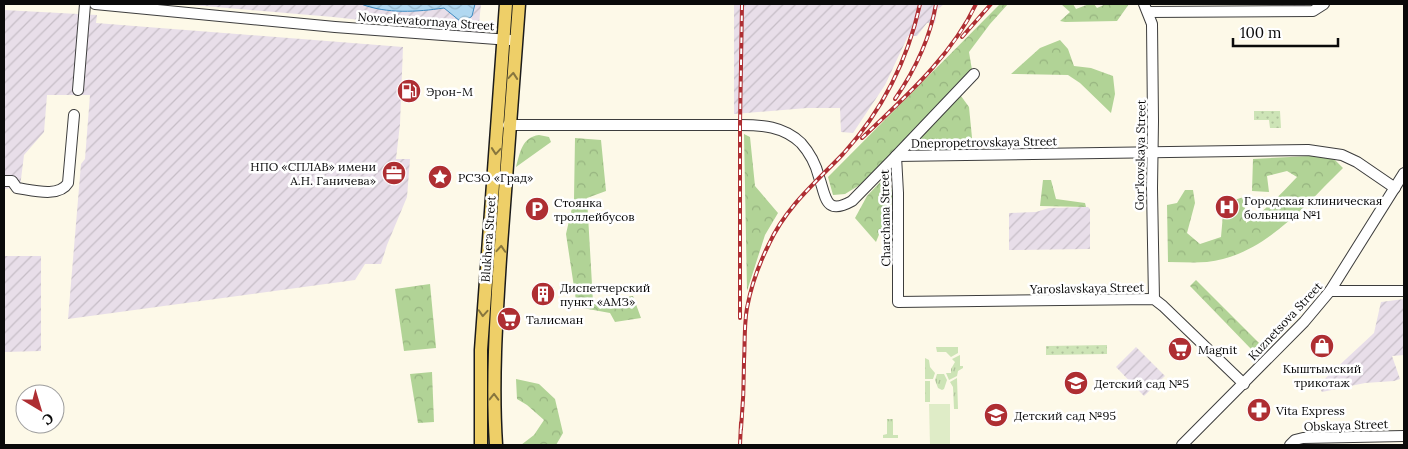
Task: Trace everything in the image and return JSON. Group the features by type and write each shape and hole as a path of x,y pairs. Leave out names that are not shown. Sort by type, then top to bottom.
{"main road":[{"name":"Blukhera Street","path":"496,445 494,419 503,125 502,39 506,4"},
{"name":"Blukhera Street","path":"481,445 480,350 488,230 516,40 519,4"}],"street":[{"path":"78,90 85,4"},
{"name":"Novoelevatornaya Street","path":"95,4 335,27 516,40"},
{"path":"1146,8 1313,11 1324,4"},
{"name":"Gor'kovskaya Street","path":"1146,8 1152,24 1154,300"},
{"name":"Charchana Street","path":"898,302 896,156 974,74"},
{"path":"4,181 12,181 18,188 57,192 64,189 68,183 74,116"},
{"name":"Dnepropetrovskaya Street","path":"503,125 740,125 773,127 787,133 807,150 828,204 834,207 843,206 852,201 896,156 1308,150 1342,155 1357,162 1396,188"},
{"name":"Kuznetsova Street","path":"1182,445 1304,322 1330,291 1404,173"},
{"path":"1330,291 1404,291"},
{"name":"Yaroslavskaya Street","path":"898,302 1154,300 1163,306 1244,384"},
{"name":"Obskaya Street","path":"1290,445 1296,440 1303,438 1404,436"}],"shaded area":[{"path":"181,4 481,4 478,33 333,17"},
{"path":"734,4 944,4 937,10 935,23 927,23 917,36 908,36 885,85 853,133 841,132 840,108 807,108 734,114"},
{"path":"1219,4 1305,4 1305,6"},
{"path":"4,10 97,15 96,23 403,47 400,124 396,159 410,159 407,197 381,264 365,264 355,280 68,319 81,164 85,159 90,95 47,95 44,132 24,155 20,187 4,189"},
{"path":"1088,207 1090,209 1090,249 1009,250 1009,213 1036,212 1049,208"},
{"path":"4,256 41,256 41,351 4,352"},
{"path":"1404,299 1404,355 1392,356 1400,379 1365,383 1322,392 1318,385 1374,333 1381,302"},
{"path":"1136,347 1165,376 1144,396 1116,367"}],"green space":[{"path":"1000,4 1008,4 969,52 972,70 863,183 845,194 833,195 828,177"},
{"path":"1061,4 1073,4 1076,9 1089,4 1094,4 1097,8 1106,4 1129,4 1117,21 1065,22 1060,21 1070,12"},
{"path":"1060,40 1068,49 1074,66 1091,68 1113,76 1115,94 1111,113 1080,83 1068,75 1011,74 1040,48"},
{"path":"961,96 969,107 973,148 913,153 912,146"},
{"path":"1254,111 1280,111 1281,128 1270,128 1269,120 1254,120"},
{"path":"744,134 750,137 755,186 778,213 765,235 747,291"},
{"path":"533,136 549,137 551,142 516,167 525,142"},
{"path":"575,138 601,140 606,191 587,198 593,302 633,296 641,318 615,322 610,313 577,307 566,234 574,199"},
{"path":"1330,155 1343,168 1282,227 1265,239 1247,250 1228,258 1207,262 1168,262 1167,205 1177,203 1185,190 1193,190 1195,203 1187,233 1200,244 1221,237 1224,203 1244,197 1246,223 1267,207 1297,177 1287,171 1267,176 1269,192 1252,191 1253,159"},
{"path":"884,178 895,195 876,242 855,218 867,196"},
{"path":"1043,180 1051,180 1056,199 1085,203 1086,207 1040,206"},
{"path":"1196,280 1259,343 1253,351 1190,286"},
{"path":"430,284 436,348 404,351 395,289"},
{"path":"1107,345 1107,354 1046,355 1046,346"},
{"path":"936,347 958,347 958,353 951,357 946,352 937,352"},
{"path":"960,355 960,366 963,366 963,368 958,371 957,376 949,380 946,373 951,373 955,362 952,359"},
{"path":"925,358 929,360 930,367 935,373 933,379 925,379"},
{"path":"432,372 434,422 418,423 410,374"},
{"path":"937,374 944,374 947,380 942,390 938,388 935,380"},
{"path":"957,378 958,409 954,409 953,387 950,382"},
{"path":"516,379 539,384 555,399 563,433 556,445 521,445 534,435 544,420 517,399"},
{"path":"925,381 930,381 930,402 925,402"},
{"path":"929,404 950,404 950,445 930,445"},
{"path":"887,419 893,419 893,435 898,435 898,438 883,438 883,435 887,434"}],"water":[{"path":"361,4 475,4 472,16 467,20 460,21 444,8 392,11"}],"railway":[{"path":"740,318 742,4"},
{"path":"741,429 746,314 762,259 784,218 802,196 843,154 870,120 892,84 901,64 920,4"},
{"path":"895,99 921,54 930,30 936,4"},
{"path":"862,138 910,92 940,59 954,42 976,4"},
{"path":"962,37 991,4"},
{"path":"740,445 741,423"}],"place":[{"name":"Эрон-М","path":"409,91"},
{"name":"НПО «СПЛАВ» имени А.Н. Ганичева»","path":"394,173"},
{"name":"РСЗО «Град»","path":"440,177"},
{"name":"Городская клиническая больница №1","path":"1227,207"},
{"name":"Стоянка троллейбусов","path":"537,209"},
{"name":"Диспетчерский пункт «АМЗ»","path":"543,294"},
{"name":"Талисман","path":"509,319"},
{"name":"Кыштымский трикотаж","path":"1322,346"},
{"name":"Magnit","path":"1180,349"},
{"name":"Детский сад №5","path":"1076,383"},
{"name":"Vita Express","path":"1259,410"},
{"name":"Детский сад №95","path":"996,415"}]}
